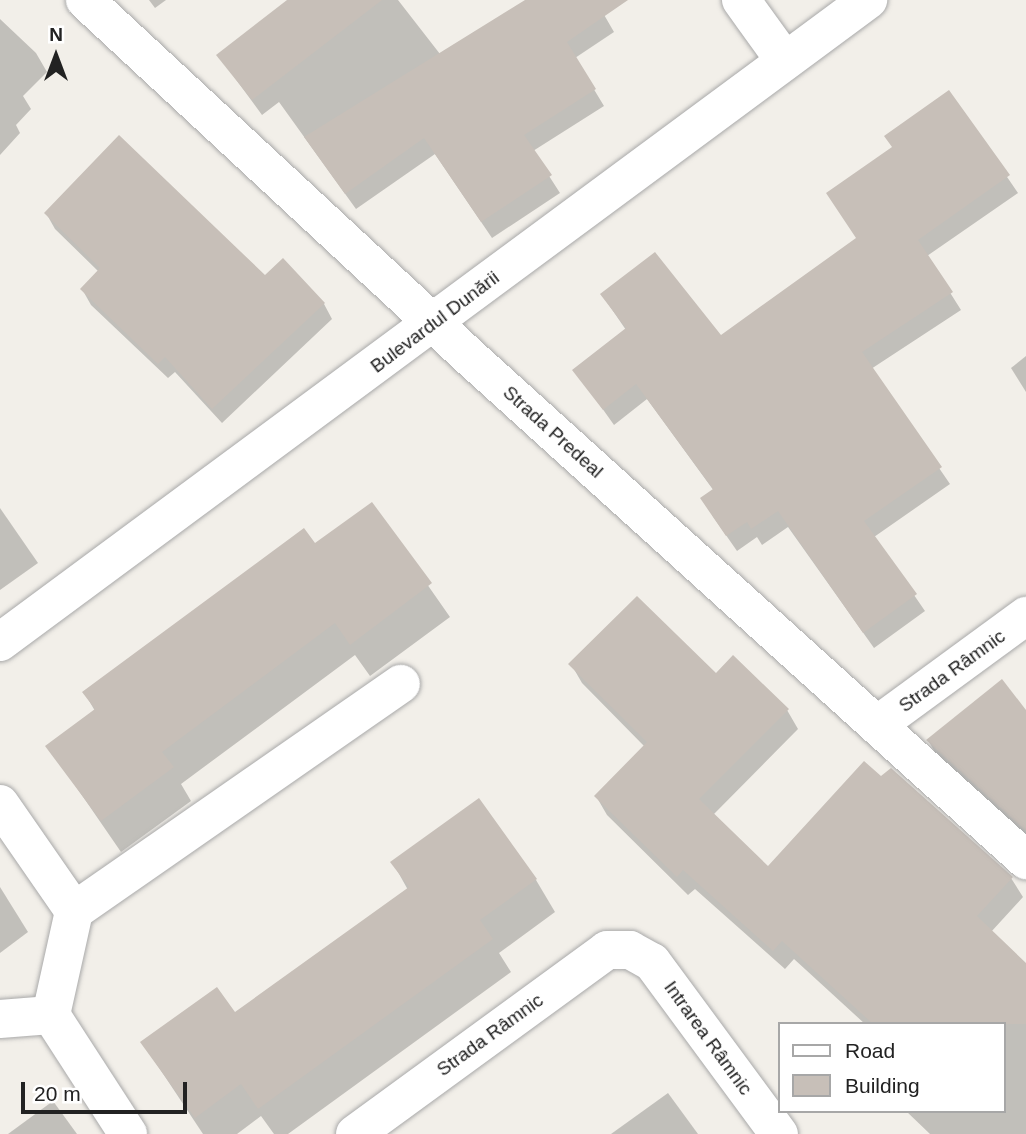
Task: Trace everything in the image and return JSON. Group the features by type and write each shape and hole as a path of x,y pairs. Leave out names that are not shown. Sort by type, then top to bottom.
{"street":[{"name":"Strada Predeal","path":"85,0 434,324 1026,860"},
{"path":"741,0 785,61"},
{"name":"Bulevardul Dunării","path":"0,642 434,324 868,0"},
{"name":"Strada Râmnic","path":"877,725 1026,616"},
{"path":"128,1134 51,1015 74,911 401,684"},
{"path":"0,804 74,911"},
{"name":"Strada Râmnic","path":"355,1134 607,950 630,950"},
{"name":"Intrarea Râmnic","path":"630,950 652,962 779,1134"},
{"path":"0,1019 51,1015"}],"building":[{"path":"287,0 382,0 252,100 216,55"},
{"path":"525,0 628,0 567,42 596,89 524,135 552,175 481,222 424,138 345,194 304,137"},
{"path":"949,90 1010,175 918,240 953,292 862,352 942,467 864,521 917,594 863,633 778,511 751,529 747,522 726,536 700,498 713,489 636,384 603,410 572,370 626,328 600,294 655,252 721,335 856,238 826,193 892,147 884,136"},
{"path":"119,135 265,275 283,258 325,303 212,409 165,357 158,364 80,289 100,268 44,213"},
{"path":"372,502 432,583 350,645 335,623 162,752 174,767 101,821 45,746 95,709 82,692 304,528 315,543"},
{"path":"637,596 716,673 733,655 789,709 699,799 768,866 864,761 881,776 891,768 1013,877 977,916 1026,963 1026,1024 871,1022 782,941 773,951 683,870 677,877 594,796 647,742 568,664"},
{"path":"1002,679 1026,710 1026,831 926,740"},
{"path":"479,798 537,879 480,920 493,939 258,1109 241,1084 195,1118 140,1042 217,987 235,1012 409,887 390,862"}]}
